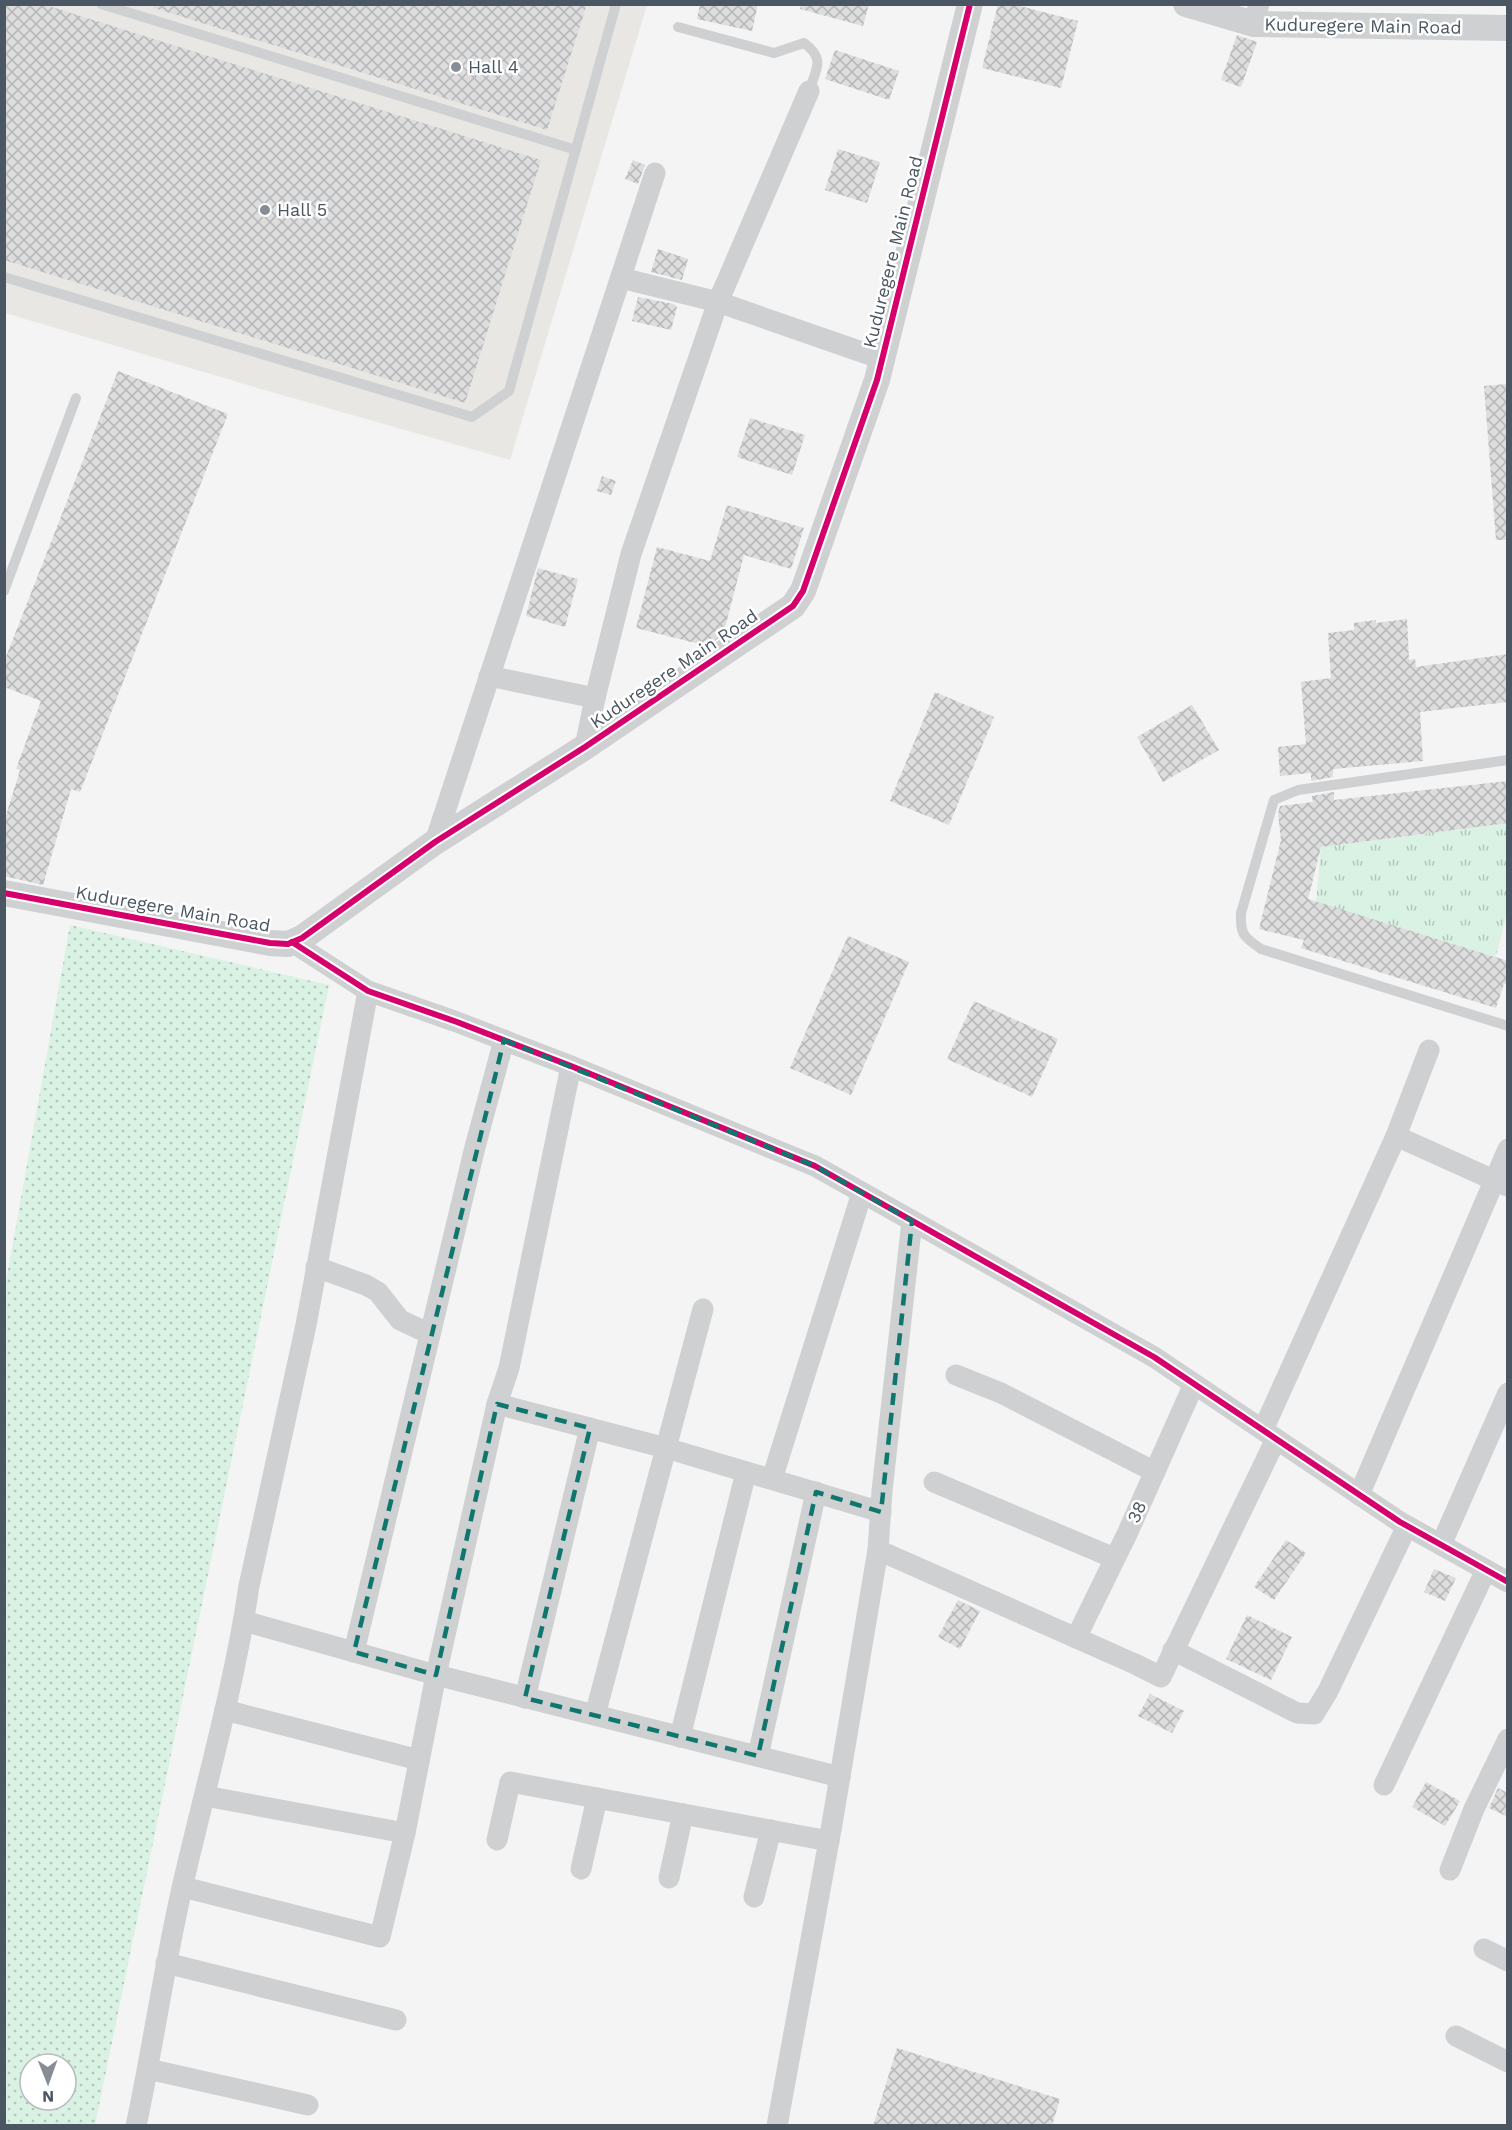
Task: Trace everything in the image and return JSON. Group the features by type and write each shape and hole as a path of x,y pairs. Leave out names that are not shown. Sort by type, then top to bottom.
{"street":[{"name":"Kuduregere Main Road","path":"4,893 270,943 288,944 302,938 435,842 585,747 793,606 803,591 877,380 970,4"},
{"name":"Kuduregere Main Road","path":"1186,4 1256,14 1508,28"},
{"path":"585,747 631,554 718,302 809,91"},
{"path":"435,842 655,173"},
{"path":"621,278 718,302 882,359"},
{"path":"489,676 595,698"},
{"path":"292,942 368,991 572,1066 815,1166 1154,1357 1407,1526 1508,1582"},
{"path":"136,2126 166,1964 225,1710 249,1586 306,1325 368,991"},
{"path":"354,1652 475,1147 504,1040"},
{"path":"878,1550 1161,1677 1269,1434 1396,1136 1429,1050"},
{"path":"183,1887 380,1937 405,1833 436,1675 497,1404 509,1368 572,1066"},
{"path":"1396,1136 1501,1184"},
{"path":"1359,1495 1501,1184 1508,1149"},
{"path":"772,1479 862,1192"},
{"path":"777,2126 829,1841 878,1550 912,1221"},
{"path":"316,1267 366,1285 378,1293 400,1320 430,1334"},
{"path":"595,1715 703,1309"},
{"path":"956,1375 1001,1393 1155,1472"},
{"name":"38","path":"1076,1638 1127,1534 1194,1384"},
{"path":"1442,1545 1508,1393"},
{"path":"497,1404 666,1448 881,1512"},
{"path":"525,1698 590,1428"},
{"path":"680,1737 746,1472"},
{"path":"934,1482 1114,1558"},
{"path":"758,1756 816,1492"},
{"path":"1173,1650 1297,1713 1314,1714 1328,1691 1407,1526"},
{"path":"1384,1785 1486,1570"},
{"path":"244,1621 436,1675 840,1777"},
{"path":"225,1710 419,1760"},
{"path":"1450,1870 1474,1809 1508,1739"},
{"path":"497,1840 510,1782 829,1841"},
{"path":"205,1796 405,1833"},
{"path":"581,1869 597,1798"},
{"path":"669,1878 683,1814"},
{"path":"754,1897 771,1830"},
{"path":"1484,1949 1508,1961"},
{"path":"166,1964 396,2020"},
{"path":"1456,2036 1508,2062"},
{"path":"148,2069 308,2105"}],"lane":[{"path":"101,4 576,150"},
{"path":"4,277 472,417 509,391 616,4"},
{"path":"678,27 774,53 804,43 815,51 819,61 809,91"},
{"path":"4,591 76,398"},
{"path":"1508,760 1298,790 1274,800 1241,913 1240,925 1243,937 1261,950 1508,1026"}],"highlighted area":[{"path":"504,1040 815,1166 912,1221 881,1512 816,1492 758,1756 525,1698 590,1428 497,1404 436,1675 354,1652"}],"shaded area":[{"path":"4,5 647,5 510,460 5,313"}],"green space":[{"path":"1507,823 1507,912 1496,957 1316,902 1321,847"},
{"path":"70,925 329,985 95,2125 5,2125 5,1287"}],"building":[{"name":"Hall 5","path":"4,4 42,4 541,160 465,403 4,260"},
{"name":"Hall 4","path":"155,4 587,4 547,130 154,8"},
{"path":"700,4 758,4 752,31 697,19"},
{"path":"801,4 869,4 863,26 800,9"},
{"path":"998,4 1012,4 1078,21 1061,88 982,68"},
{"path":"1237,35 1257,42 1241,87 1221,80"},
{"path":"835,50 899,71 889,100 825,79"},
{"path":"838,149 880,162 867,203 825,190"},
{"path":"633,160 645,165 638,184 625,179"},
{"path":"658,249 688,259 682,280 651,272"},
{"path":"638,297 674,304 677,307 671,330 632,321"},
{"path":"118,371 228,414 80,792 71,789 43,885 4,876 4,822 20,770 16,769 41,701 4,687 4,662"},
{"path":"1506,384 1508,540 1496,540 1484,386"},
{"path":"750,418 805,435 792,475 737,457"},
{"path":"602,476 616,481 611,495 597,491"},
{"path":"727,505 804,528 791,569 744,555 723,635 707,646 636,628 657,547 710,561"},
{"path":"538,568 578,579 565,627 526,616"},
{"path":"1407,619 1409,660 1415,659 1416,667 1508,654 1508,702 1420,712 1423,761 1333,769 1333,777 1311,781 1311,773 1280,776 1278,747 1306,744 1301,682 1331,678 1328,633 1354,630 1354,623"},
{"path":"935,692 994,717 949,825 890,801"},
{"path":"1192,705 1219,750 1163,782 1137,737"},
{"path":"1508,781 1508,823 1321,847 1308,899 1508,961 1508,985 1504,984 1496,1008 1301,948 1304,940 1259,929 1281,840 1278,813 1280,806 1313,802 1312,796 1334,792 1334,800"},
{"path":"848,936 909,962 851,1095 790,1068"},
{"path":"974,1001 1058,1039 1032,1097 947,1059"},
{"path":"1286,1540 1306,1553 1274,1600 1254,1587"},
{"path":"1434,1569 1456,1578 1445,1601 1424,1592"},
{"path":"958,1600 980,1611 960,1649 938,1637"},
{"path":"1247,1615 1292,1637 1271,1680 1226,1659"},
{"path":"1150,1694 1184,1711 1172,1733 1138,1716"},
{"path":"1426,1782 1460,1801 1445,1826 1412,1807"},
{"path":"1498,1788 1508,1793 1508,1817 1489,1808"},
{"path":"897,2048 1060,2099 1052,2126 873,2126"}],"cycle path":[{"path":"4,893 270,943 288,944 302,938 435,842 585,747 793,606 803,591 877,380 970,4"},
{"path":"292,942 368,991 571,1066 815,1166 1154,1357 1400,1522 1508,1582"}],"place":[{"name":"Hall 4","path":"456,67"},
{"name":"Hall 5","path":"265,210"}]}
